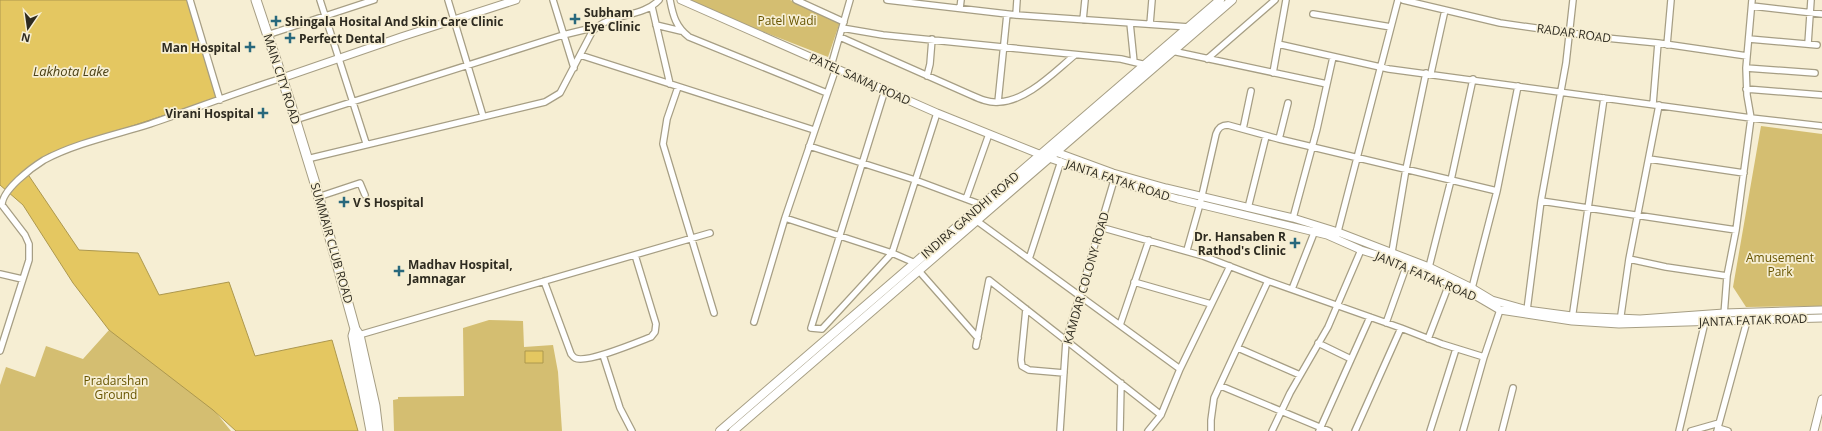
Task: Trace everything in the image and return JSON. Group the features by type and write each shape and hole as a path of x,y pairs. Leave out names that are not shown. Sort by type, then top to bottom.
{"main road":[{"name":"MAIN CITY ROAD","path":"256,0 296,120 307,159"},
{"name":"INDIRA GANDHI ROAD","path":"733,431 1056,152 1150,66 1189,27 1217,4 1232,0"},
{"name":"INDIRA GANDHI ROAD","path":"720,431 1040,154 1150,66 1172,51 1199,28 1217,4"},
{"path":"1189,27 1199,28"},
{"name":"SUMMAIR CLUB ROAD","path":"307,159 357,332 375,406 378,431"},
{"name":"SUMMAIR CLUB ROAD","path":"357,332 353,336 371,431"}],"street":[{"path":"190,0 220,100"},
{"path":"320,0 366,144"},
{"path":"267,35 374,0"},
{"path":"448,0 483,116"},
{"path":"0,351 29,260 29,244 25,235 1,205 3,198 15,182 34,167 52,156 454,19 516,0"},
{"path":"553,0 574,69"},
{"path":"296,120 563,34 596,27 603,22 652,7 659,0"},
{"path":"670,0 676,23 681,31 689,37 827,93"},
{"name":"PATEL SAMAJ ROAD","path":"681,0 937,113 1040,154"},
{"path":"796,0 843,25 883,35 1075,55 1134,62 1150,66"},
{"path":"754,322 785,218 827,93 850,0"},
{"path":"887,0 1016,15 1189,27"},
{"path":"960,8 961,0"},
{"path":"1016,15 1017,0"},
{"path":"1083,20 1085,0"},
{"path":"1150,24 1152,0"},
{"path":"1207,59 1275,0"},
{"path":"1273,73 1286,0"},
{"path":"1398,0 1337,235 1392,252 1429,267 1450,280 1472,288 1492,300 1527,310 1572,319 1604,98"},
{"name":"RADAR ROAD","path":"1403,0 1500,23 1667,44 1747,56"},
{"path":"1527,310 1541,201 1570,33 1573,0"},
{"path":"1667,44 1671,0"},
{"path":"1808,44 1811,0"},
{"path":"1725,322 1724,313 1727,276 1736,230 1751,118 1746,89 1746,68 1752,3 1822,14"},
{"path":"652,7 670,84"},
{"path":"1392,252 1406,169 1428,73 1445,10"},
{"path":"998,102 1007,14"},
{"path":"1313,14 1391,27"},
{"path":"1130,23 1134,62"},
{"path":"656,25 681,31"},
{"path":"307,159 546,102 553,99 560,93 596,27"},
{"path":"840,37 983,100 998,102 1008,101 1027,93 1075,55"},
{"path":"927,76 930,64 932,39"},
{"path":"1749,39 1817,45"},
{"path":"1658,43 1656,105 1649,159 1629,259 1620,321 1724,313 1822,310"},
{"path":"1278,44 1380,67 1751,118 1822,126"},
{"path":"1172,51 1327,84"},
{"path":"580,55 814,130"},
{"path":"1293,218 1333,57"},
{"path":"1746,68 1815,73"},
{"path":"1429,267 1451,180 1473,79"},
{"path":"1472,288 1496,191 1518,86"},
{"path":"678,87 667,120 663,144 714,313"},
{"path":"1746,89 1822,95"},
{"path":"885,90 811,328 822,330 892,253 937,113"},
{"path":"1243,129 1252,92"},
{"path":"1279,139 1288,103"},
{"path":"1187,250 1218,129 1222,125 1228,125 1266,136 1496,191"},
{"path":"966,198 989,134"},
{"path":"1248,208 1266,136"},
{"path":"809,146 915,180 982,205"},
{"path":"1048,148 1115,177"},
{"name":"JANTA FATAK ROAD","path":"1040,154 1115,177 1178,199 1201,200 1316,228 1337,235 1361,250 1390,259 1406,267 1450,280 1500,310 1572,319 1620,321 1725,322 1822,318"},
{"path":"1649,159 1744,173"},
{"path":"1029,259 1061,161"},
{"name":"KAMDAR COLONY ROAD","path":"1060,431 1066,340 1115,177"},
{"path":"318,197 360,183 365,195"},
{"path":"1201,200 1293,218 1316,228 1292,289"},
{"path":"1541,201 1736,230"},
{"path":"785,218 892,253 915,263"},
{"path":"977,221 1180,369"},
{"path":"1100,227 1187,250 1428,339 1484,357"},
{"path":"357,332 544,281 710,233"},
{"path":"1120,325 1148,240"},
{"path":"1272,431 1337,306 1361,250"},
{"path":"544,281 571,354 575,358 581,360 603,355 651,338 656,332 656,324 635,255"},
{"path":"1629,259 1666,267 1727,276"},
{"path":"1148,431 1161,415 1180,369 1230,266"},
{"path":"1386,323 1406,267"},
{"path":"919,271 978,338"},
{"path":"0,274 22,279"},
{"path":"976,346 989,280 1161,415"},
{"path":"1428,339 1450,280"},
{"path":"1211,431 1214,398 1221,386 1268,281"},
{"path":"1134,282 1211,304"},
{"path":"1026,309 1021,360 1022,366 1029,370 1064,373"},
{"path":"1463,431 1484,357 1500,310"},
{"path":"1320,429 1370,317"},
{"path":"1718,427 1747,321"},
{"path":"1679,431 1706,322"},
{"path":"1355,431 1401,328"},
{"path":"1318,343 1351,359"},
{"path":"1238,348 1300,375"},
{"path":"1430,431 1456,349"},
{"path":"603,355 620,408 632,431"},
{"path":"1120,431 1122,383"},
{"path":"1221,386 1282,411 1320,429 1329,431"},
{"path":"1502,431 1513,388"},
{"path":"1814,431 1822,399"},
{"path":"1691,431 1718,427 1728,431"}],"green space":[{"name":"Patel Wadi","path":"682,0 790,0 840,22 828,57"},
{"name":"Amusement Park","path":"1761,126 1822,134 1822,306 1746,307 1733,287"},
{"path":"489,320 523,321 524,347 553,345 558,372 562,431 394,431 393,400 398,399 398,397 464,396 463,328"},
{"name":"Pradarshan Ground","path":"109,330 166,367 213,409 231,431 0,431 0,385 6,367 35,377 46,346 83,359"}],"water":[{"name":"Lakhota Lake","path":"0,0 187,0 219,97 48,154 27,173 79,250 138,253 159,295 229,282 255,356 332,340 358,431 236,431 213,410 109,330 73,283 23,205 0,185"},
{"path":"525,351 543,351 543,363 525,363"}],"place":[{"name":"Subham Eye Clinic","path":"575,19"},
{"name":"Shingala Hosital And Skin Care Clinic","path":"276,21"},
{"name":"Perfect Dental","path":"290,38"},
{"name":"Man Hospital","path":"250,47"},
{"name":"Virani Hospital","path":"263,113"},
{"name":"V S Hospital","path":"344,202"},
{"name":"Dr. Hansaben R Rathod's Clinic","path":"1295,243"},
{"name":"Madhav Hospital, Jamnagar","path":"399,271"}]}
